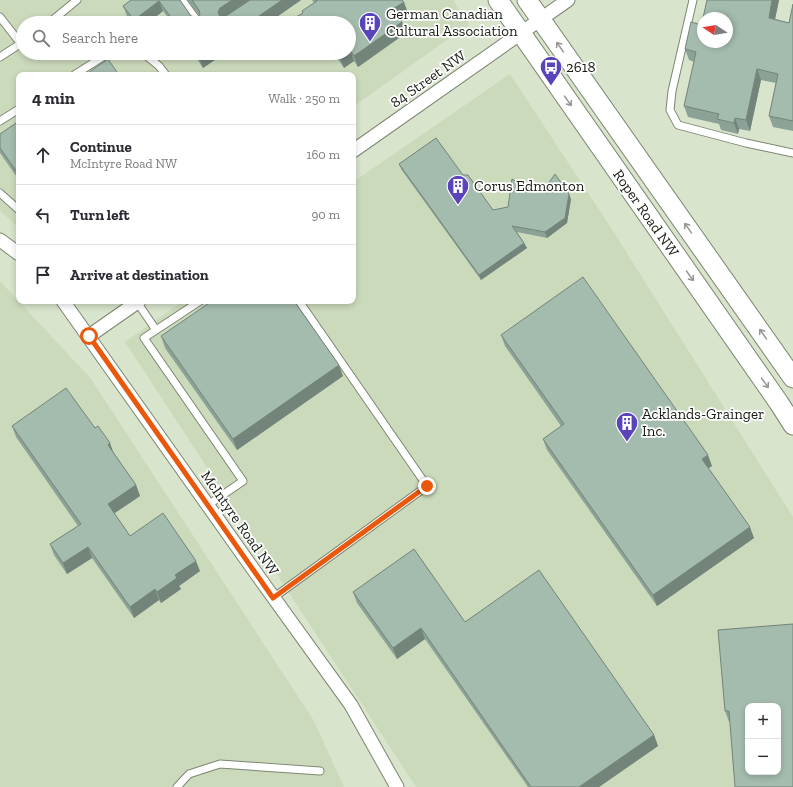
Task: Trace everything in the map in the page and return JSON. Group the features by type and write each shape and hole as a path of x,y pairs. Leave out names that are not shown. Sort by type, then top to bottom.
{"main road":[{"name":"Roper Road NW","path":"498,0 793,426"},
{"name":"Roper Road NW","path":"527,0 793,378"}],"street":[{"name":"84 Street NW","path":"356,150 568,0"},
{"path":"0,240 16,252"},
{"name":"McIntyre Road NW","path":"65,304 273,598 351,705 397,787"},
{"path":"89,336 134,304"}],"lane":[{"path":"57,16 77,0"},
{"path":"183,0 194,16"},
{"path":"693,0 672,92 670,110 678,125 746,143 793,153"},
{"path":"0,17 16,36"},
{"path":"0,57 16,47"},
{"path":"79,72 98,60"},
{"path":"152,60 164,72"},
{"path":"0,121 16,111"},
{"path":"0,193 16,207"},
{"path":"140,304 156,330"},
{"path":"195,304 144,338 243,481 208,505"},
{"path":"273,598 427,486 301,304"},
{"path":"177,787 189,774 220,764 320,771"}],"shaded area":[{"path":"0,0 453,0 469,24 356,105 356,72 16,72 16,225 0,211"},
{"path":"510,74 615,234 793,517 793,787 416,787 125,342 179,304 356,304 356,180"},
{"path":"0,281 16,298 16,304 21,304 91,379 314,721 344,787 0,787"}],"building":[{"path":"131,0 180,0 191,16 170,16 159,1 139,16 131,16 123,6"},
{"path":"192,0 232,0 220,8 218,12 221,16 199,16 200,14 199,10"},
{"path":"250,0 282,0 259,16 226,16"},
{"path":"316,0 402,0 404,2 393,9 402,22 356,55 356,16 298,16 303,13 302,11 317,1"},
{"path":"707,0 772,0 769,18 789,23 793,4 793,121 769,116 778,74 757,69 746,120 735,118 734,123 717,119 719,114 684,106 696,52 685,49 691,22 697,24 697,48 733,48 733,12 704,12"},
{"path":"109,60 117,72 89,72"},
{"path":"16,123 16,171 0,148 0,134"},
{"name":"Corus Edmonton","path":"436,138 463,175 468,175 493,210 508,207 512,179 527,188 537,185 546,187 555,174 569,194 565,218 545,232 512,226 524,243 479,275 399,164"},
{"name":"Acklands-Grainger Inc.","path":"583,277 708,455 702,459 750,527 653,595 543,439 564,424 501,335"},
{"path":"208,304 296,304 339,365 233,439 161,336"},
{"path":"66,388 95,428 98,426 110,443 108,445 136,485 108,504 130,536 163,513 196,561 175,575 177,578 157,592 155,589 130,607 88,547 63,563 50,544 81,524 12,426"},
{"path":"414,549 465,622 539,570 654,735 579,787 531,787 421,628 393,648 353,592"},
{"path":"793,624 793,787 735,787 729,711 725,711 718,630"}],"place":[{"name":"German Canadian Cultural Association","path":"370,42"},
{"name":"2618","path":"551,86"},
{"name":"Corus Edmonton","path":"458,206"},
{"name":"Acklands-Grainger Inc.","path":"627,442"}],"route":[{"path":"89,336 273,598 427,486"}]}
